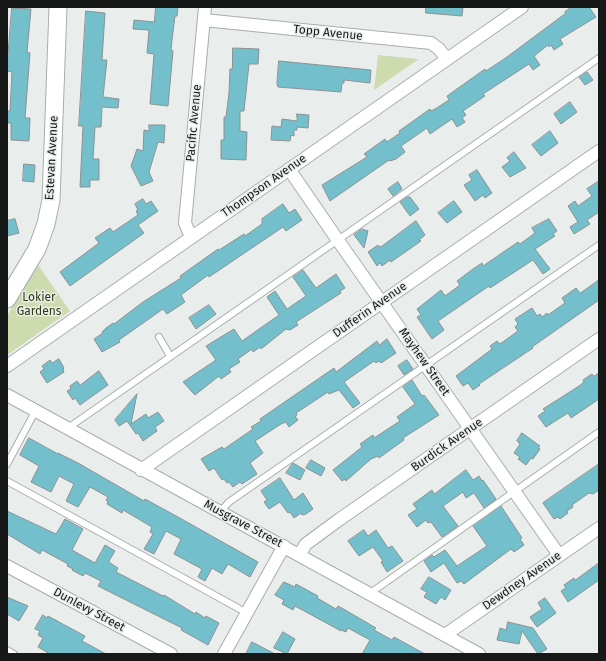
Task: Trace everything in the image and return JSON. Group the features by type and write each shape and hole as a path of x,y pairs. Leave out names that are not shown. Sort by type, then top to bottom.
{"street":[{"name":"Estevan Avenue","path":"7,299 37,249 46,224 50,200 58,7"},
{"name":"Pacific Avenue","path":"191,237 185,223 205,7"},
{"name":"Thompson Avenue","path":"7,366 522,7"},
{"name":"Topp Avenue","path":"204,20 431,44 439,49 447,59"},
{"name":"Dufferin Avenue","path":"141,470 599,151"},
{"name":"Mayhew Street","path":"289,169 559,556"},
{"name":"Burdick Avenue","path":"299,555 306,544 599,339"},
{"name":"Musgrave Street","path":"7,395 141,470 284,546 480,654"},
{"name":"Dewdney Avenue","path":"445,635 599,528"},
{"path":"224,654 284,546"},
{"name":"Dunlevy Street","path":"7,566 171,654"}],"lane":[{"path":"68,428 337,239 599,58"},
{"path":"220,512 229,502 599,245"},
{"path":"159,337 170,356"},
{"path":"7,464 36,410"},
{"path":"369,594 513,491 599,432"},
{"path":"7,481 247,612"},
{"path":"7,650 14,654"}],"green space":[{"path":"378,55 419,59 374,90"},
{"name":"Lokier Gardens","path":"38,265 70,311 7,355 7,316"}],"building":[{"path":"156,7 178,7 177,16 175,16 172,40 171,50 173,51 168,106 150,104 154,54 147,53 149,30 133,29 134,20 154,22"},
{"path":"426,7 463,7 462,16 426,13"},
{"path":"572,7 589,7 596,17 560,39 563,44 554,50 551,45 549,47 548,45 534,56 540,65 533,70 529,64 483,94 485,96 463,111 466,115 462,118 465,122 457,127 452,119 430,134 427,128 401,146 405,152 396,159 389,160 330,201 322,185 367,157 364,154 385,139 387,142 400,133 399,131 430,109 431,111 449,100 447,96 485,69 486,71 507,57"},
{"path":"12,8 31,9 27,52 30,53 25,118 30,118 29,141 11,140 11,123 7,123 7,111 10,111 12,72 7,71"},
{"path":"86,11 105,13 102,60 107,60 103,97 119,99 118,108 102,107 101,127 95,127 93,159 99,159 99,180 90,180 90,187 80,187 83,126 79,126"},
{"path":"233,48 259,49 258,64 249,64 244,111 240,111 240,131 247,132 246,160 221,159 221,140 224,140 224,117 226,117"},
{"path":"279,61 371,70 370,83 344,80 344,83 342,83 341,92 278,87"},
{"path":"587,72 593,80 585,85 579,77"},
{"path":"570,102 577,112 561,124 554,114"},
{"path":"297,114 309,115 308,128 297,127 297,130 294,130 294,136 291,135 290,141 271,140 272,126 281,127 282,119 297,121"},
{"path":"149,125 165,125 164,143 158,142 149,172 153,181 141,186 131,166 137,149 143,151 144,130 149,131"},
{"path":"550,131 558,143 541,156 532,145"},
{"path":"514,152 526,168 510,177 502,167 510,161 507,158"},
{"path":"24,164 35,165 34,182 23,181"},
{"path":"477,170 492,193 485,198 483,195 475,201 464,185 472,180 469,175"},
{"path":"599,181 599,212 587,220 590,224 574,234 570,227 578,222 568,206 575,201 578,206 592,196 587,189"},
{"path":"398,182 402,189 393,196 388,189"},
{"path":"407,197 410,197 419,209 410,216 400,202"},
{"path":"143,199 146,204 151,201 158,211 138,225 144,233 70,286 60,272 99,243 95,238 110,228 113,232 138,215 136,211 138,210 135,204"},
{"path":"454,201 462,212 447,223 438,213"},
{"path":"283,204 289,213 295,209 302,220 286,231 283,227 209,277 208,275 181,295 185,302 167,314 163,309 119,340 120,342 102,352 94,339 103,333 102,332 106,328 181,278 180,276 218,249 219,250 244,234 245,236 262,224 262,219"},
{"path":"15,219 19,233 7,236 7,221"},
{"path":"549,219 557,231 553,234 555,236 535,249 550,269 543,274 533,260 490,288 489,286 438,321 444,330 432,339 417,317 421,315 417,309 441,290 445,296 460,285 457,281 473,269 482,263 483,266 518,242 520,244 535,233 532,228"},
{"path":"416,221 425,235 419,240 421,241 391,262 390,260 382,266 380,263 377,266 368,252 378,245 379,247 382,246"},
{"path":"362,229 368,231 364,248 354,235"},
{"path":"303,270 316,288 336,274 345,288 340,291 341,293 296,322 298,325 290,330 286,329 261,349 260,347 253,352 252,349 238,359 240,362 229,369 231,372 221,379 219,376 195,395 183,382 216,360 206,346 234,329 242,341 279,315 267,297 275,291 287,309 306,296 293,277"},
{"path":"599,280 599,300 532,347 533,348 479,384 480,385 473,390 468,383 463,386 456,376 492,349 490,346 497,341 500,344 518,331 515,327 518,324 515,319 532,308 537,316 540,314 542,317 547,313 548,315 565,303 562,298 576,288 580,293"},
{"path":"209,305 216,314 196,329 189,318"},
{"path":"387,339 396,353 381,363 379,361 376,363 374,361 344,382 360,403 353,408 339,390 329,394 328,392 296,413 297,415 295,416 298,420 289,427 286,422 281,424 255,441 263,453 250,463 257,474 242,484 240,482 233,487 229,482 227,483 224,479 222,480 214,468 209,471 201,459 222,447 224,449 253,429 251,427 261,421 260,419 334,368 336,372 377,341 379,345"},
{"path":"59,359 64,368 64,372 47,383 40,372 44,369 42,366 50,360 52,363"},
{"path":"407,360 413,369 404,375 398,366"},
{"path":"99,371 108,385 80,405 75,398 73,400 67,391 71,389 70,386 77,381 80,385"},
{"path":"599,373 599,399 571,418 568,413 546,427 538,416 545,411 543,409 579,386 584,382 583,380 592,374 594,376"},
{"path":"412,380 422,396 424,395 439,415 403,438 404,440 379,458 378,456 371,459 346,481 345,479 342,481 333,470 362,447 360,444 373,435 374,438 400,421 397,417 415,404 403,387"},
{"path":"137,394 131,424 146,414 148,418 158,412 164,421 155,427 157,431 143,441 127,421 119,426 115,420"},
{"path":"522,433 540,446 538,448 540,449 533,459 531,458 526,465 518,459 520,457 514,453 520,444 517,441"},
{"path":"29,438 78,463 144,501 145,499 258,562 250,577 228,564 222,574 212,568 205,581 198,577 202,569 174,554 181,539 166,531 154,554 144,549 153,534 150,532 152,527 123,510 122,513 107,504 108,501 106,500 108,497 90,487 78,507 66,501 74,484 59,476 51,492 31,482 39,466 20,455"},
{"path":"311,460 325,468 321,476 306,468"},
{"path":"293,463 305,470 300,480 286,473"},
{"path":"599,464 599,490 593,494 589,493 572,505 573,507 567,511 568,513 560,519 558,517 554,519 543,503"},
{"path":"466,470 473,480 479,476 496,499 484,508 474,493 466,498 463,492 443,506 458,526 442,537 431,522 428,523 426,520 417,527 408,515 417,509 413,504 432,490 434,494"},
{"path":"280,478 294,500 303,493 313,509 306,514 302,515 301,513 294,518 290,512 288,513 280,502 269,509 264,502 267,500 261,491"},
{"path":"501,506 522,538 520,539 524,545 514,552 511,549 464,584 461,581 457,583 444,563 431,572 424,561 432,555 434,557 445,550 457,566 487,546 473,526"},
{"path":"7,511 56,534 65,519 83,529 72,550 95,563 105,545 115,551 109,561 118,568 116,572 163,596 164,595 195,614 196,612 205,618 206,616 219,623 208,645 181,630 182,628 98,586 101,581 85,573 83,576 67,566 68,564 42,550 40,554 7,534"},
{"path":"364,530 368,536 376,530 388,548 392,546 403,561 387,572 381,562 383,561 373,547 359,556 348,541"},
{"path":"599,563 599,580 568,602 561,591 566,588 564,585 574,578 575,580"},
{"path":"429,577 451,590 445,600 441,597 436,604 424,597 427,592 421,589"},
{"path":"284,582 295,587 296,584 318,596 317,598 336,609 338,606 347,611 376,628 374,630 392,640 394,637 425,654 362,654 370,640 348,628 346,632 341,631 295,606 293,610 282,604 284,600 275,595"},
{"path":"7,597 28,606 19,621 7,614"},
{"path":"545,598 556,613 537,627 530,617 542,609 538,603"},
{"path":"43,615 47,618 48,616 85,636 82,641 106,654 50,654 38,647 43,638 38,635 40,631 35,629"},
{"path":"508,622 533,628 547,649 538,654 522,631 519,644 497,640 500,628 506,630"},
{"path":"283,632 295,639 287,654 274,648"},
{"path":"252,642 275,654 246,654"}]}
